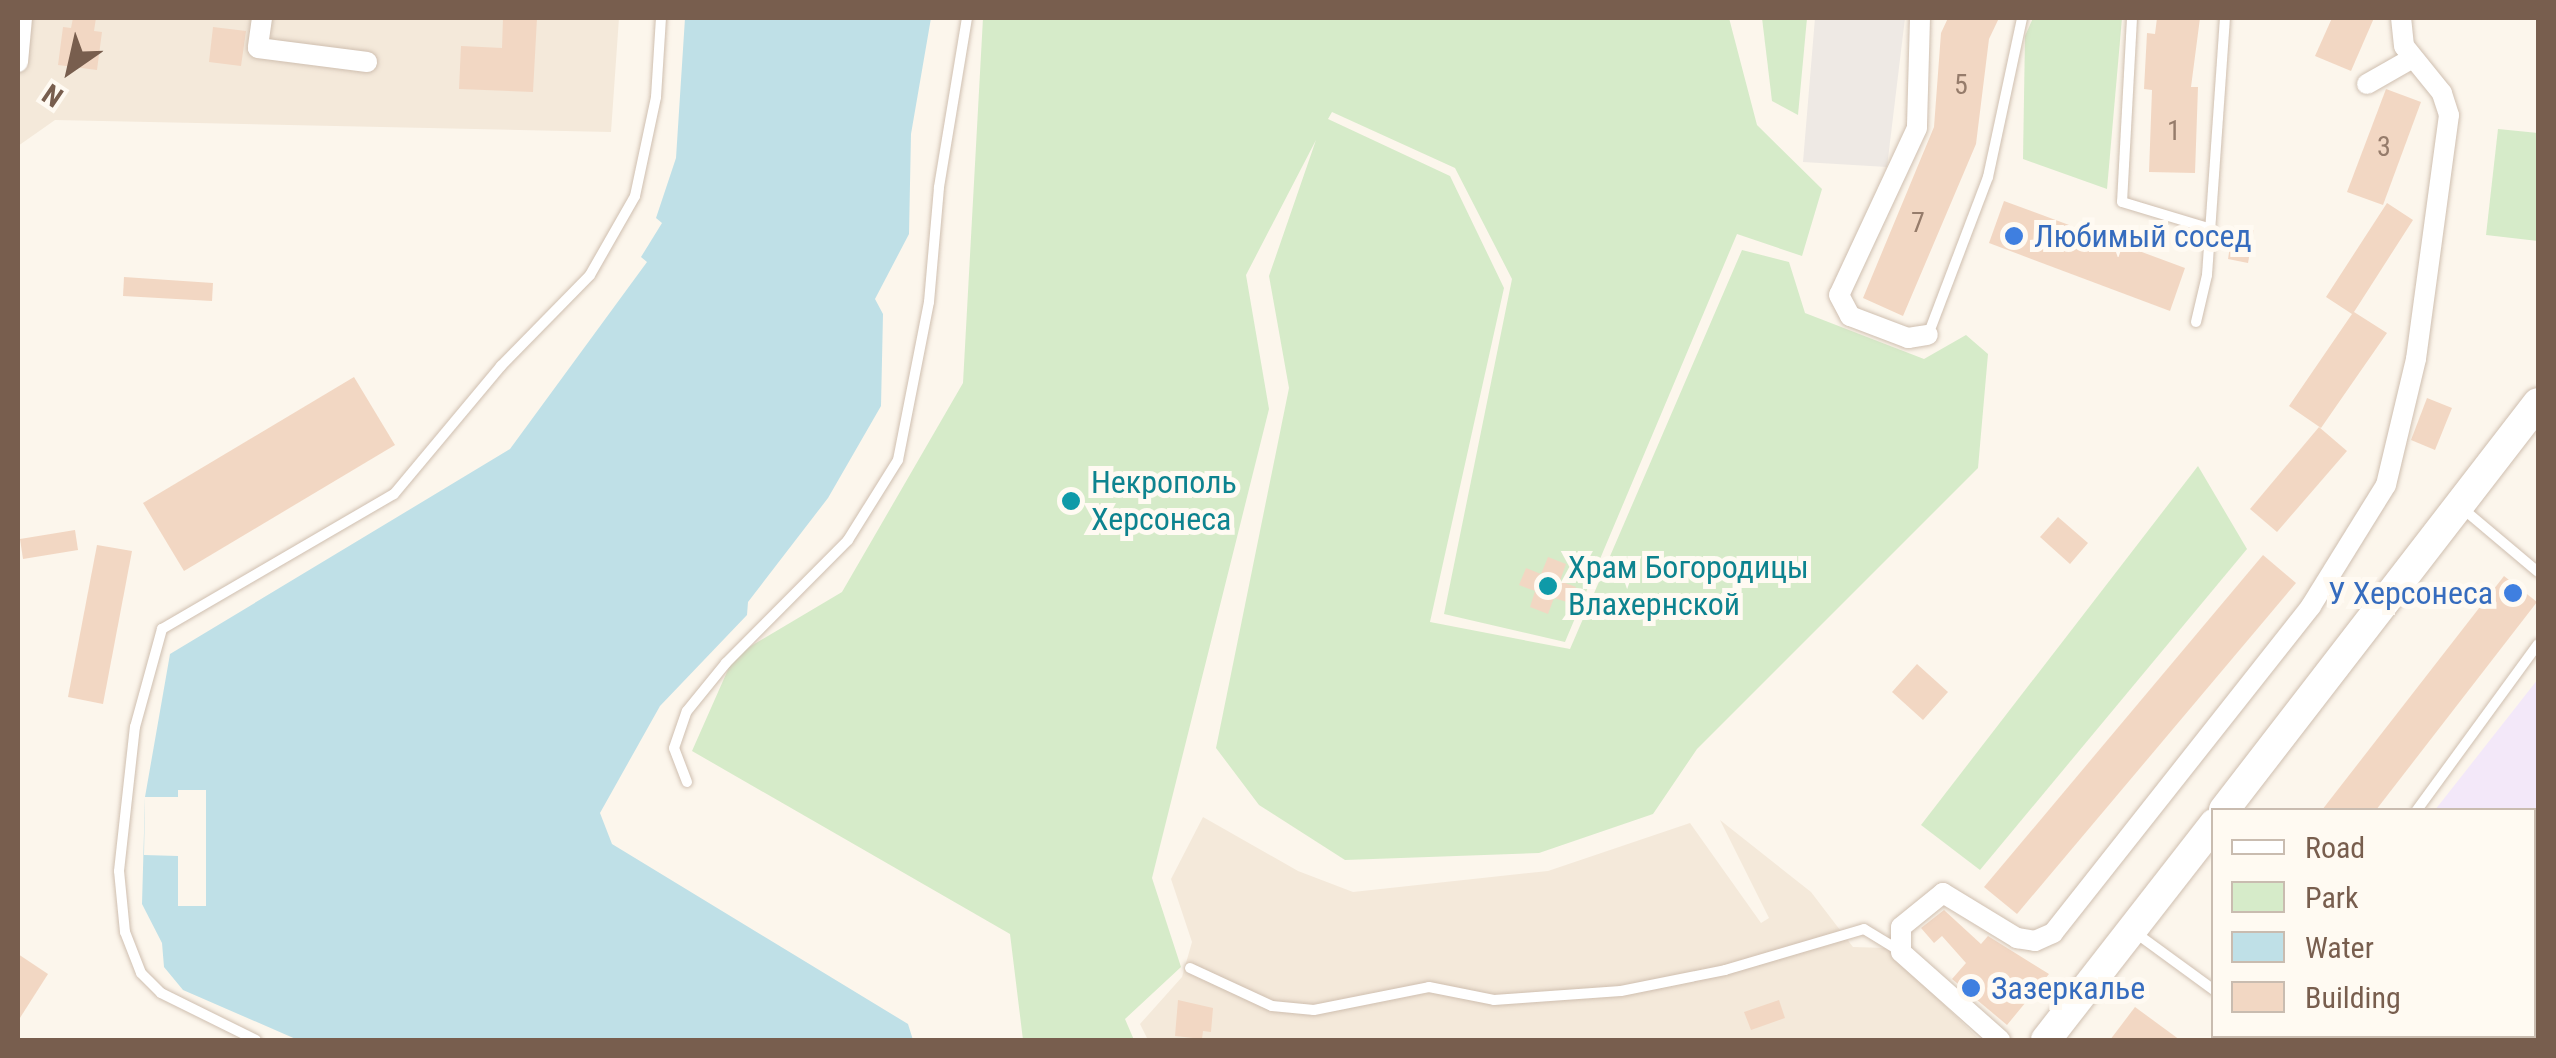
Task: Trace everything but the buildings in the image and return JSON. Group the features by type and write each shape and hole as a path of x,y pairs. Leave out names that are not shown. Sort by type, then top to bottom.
{"main road":[{"path":"2226,808 2462,507 2538,403"},
{"path":"2046,1040 2211,828"}],"street":[{"path":"18,62 22,18"},
{"path":"262,18 258,48 367,62"},
{"path":"1920,18 1916,128 1840,301 1850,316 1908,338 1928,335"},
{"path":"2000,1040 1901,952 1901,926 1943,893 2017,938 2035,941 2053,933 2311,606 2386,485 2416,358 2449,116 2429,74 2411,59 2401,18"},
{"path":"2367,84 2411,59"}],"lane":[{"path":"256,1040 160,993 141,973 125,932 118,871 135,727 162,629 394,494 501,366 590,275 635,196 656,96 661,18"},
{"path":"687,782 674,748 686,712 726,663 848,540 898,460 929,302 939,187 967,18"},
{"path":"1928,335 1988,177 2022,18"},
{"path":"2132,18 2122,202 2208,228"},
{"path":"2196,322 2208,276 2208,228 2226,18"},
{"path":"2462,507 2538,572"},
{"path":"2417,808 2538,644"},
{"path":"1190,968 1272,1006 1314,1010 1428,987 1494,1000 1621,991 1724,970 1864,929 1901,952"},
{"path":"2131,930 2211,988"}],"shaded area":[{"path":"18,18 619,18 611,132 55,120 18,146"},
{"path":"1815,18 1905,18 1887,167 1803,162"},
{"path":"2538,679 2538,1040 2384,1038 2536,1038 2536,808 2437,808"},
{"path":"1203,817 1298,871 1353,892 1548,871 1690,823 1761,923 1769,918 1720,820 1811,892 1853,947 1887,948 1980,1040 1148,1040 1140,1024 1182,977 1192,942 1171,879"}],"green space":[{"name":"Некрополь Херсонеса","path":"983,18 1729,18 1757,125 1822,189 1802,256 1737,234 1565,642 1444,614 1512,279 1455,168 1332,112 1328,119 1450,176 1504,288 1430,622 1570,649 1742,250 1789,262 1805,313 1924,359 1966,335 1988,354 1978,468 1697,749 1653,814 1539,853 1345,860 1259,805 1216,748 1289,388 1269,276 1316,140 1246,275 1269,409 1152,878 1181,967 1125,1019 1134,1040 1023,1040 1010,934 692,751 734,656 842,592 963,383"},
{"path":"1762,18 1807,18 1798,115 1772,101"},
{"path":"2033,18 2122,18 2107,189 2023,159 2025,36"},
{"path":"2498,129 2538,133 2538,241 2486,235"},
{"path":"2198,466 2247,549 1980,870 1921,825"}],"water":[{"path":"685,18 931,18 911,134 909,234 875,299 883,314 881,406 828,498 748,602 747,615 660,706 600,813 612,844 908,1024 913,1040 298,1040 183,990 164,967 162,943 142,904 145,797 170,654 510,449 647,262 641,257 662,223 656,218 676,158"}],"pier":[{"path":"178,790 206,790 206,906 178,906 178,856 144,855 145,797 178,797"}],"place":[{"name":"Любимый сосед","path":"2014,236"},
{"name":"Некрополь Херсонеса","path":"1071,501"},
{"name":"Храм Богородицы Влахернской","path":"1548,586"},
{"name":"У Херсонеса","path":"2513,593"},
{"name":"Зазеркалье","path":"1971,988"}]}
